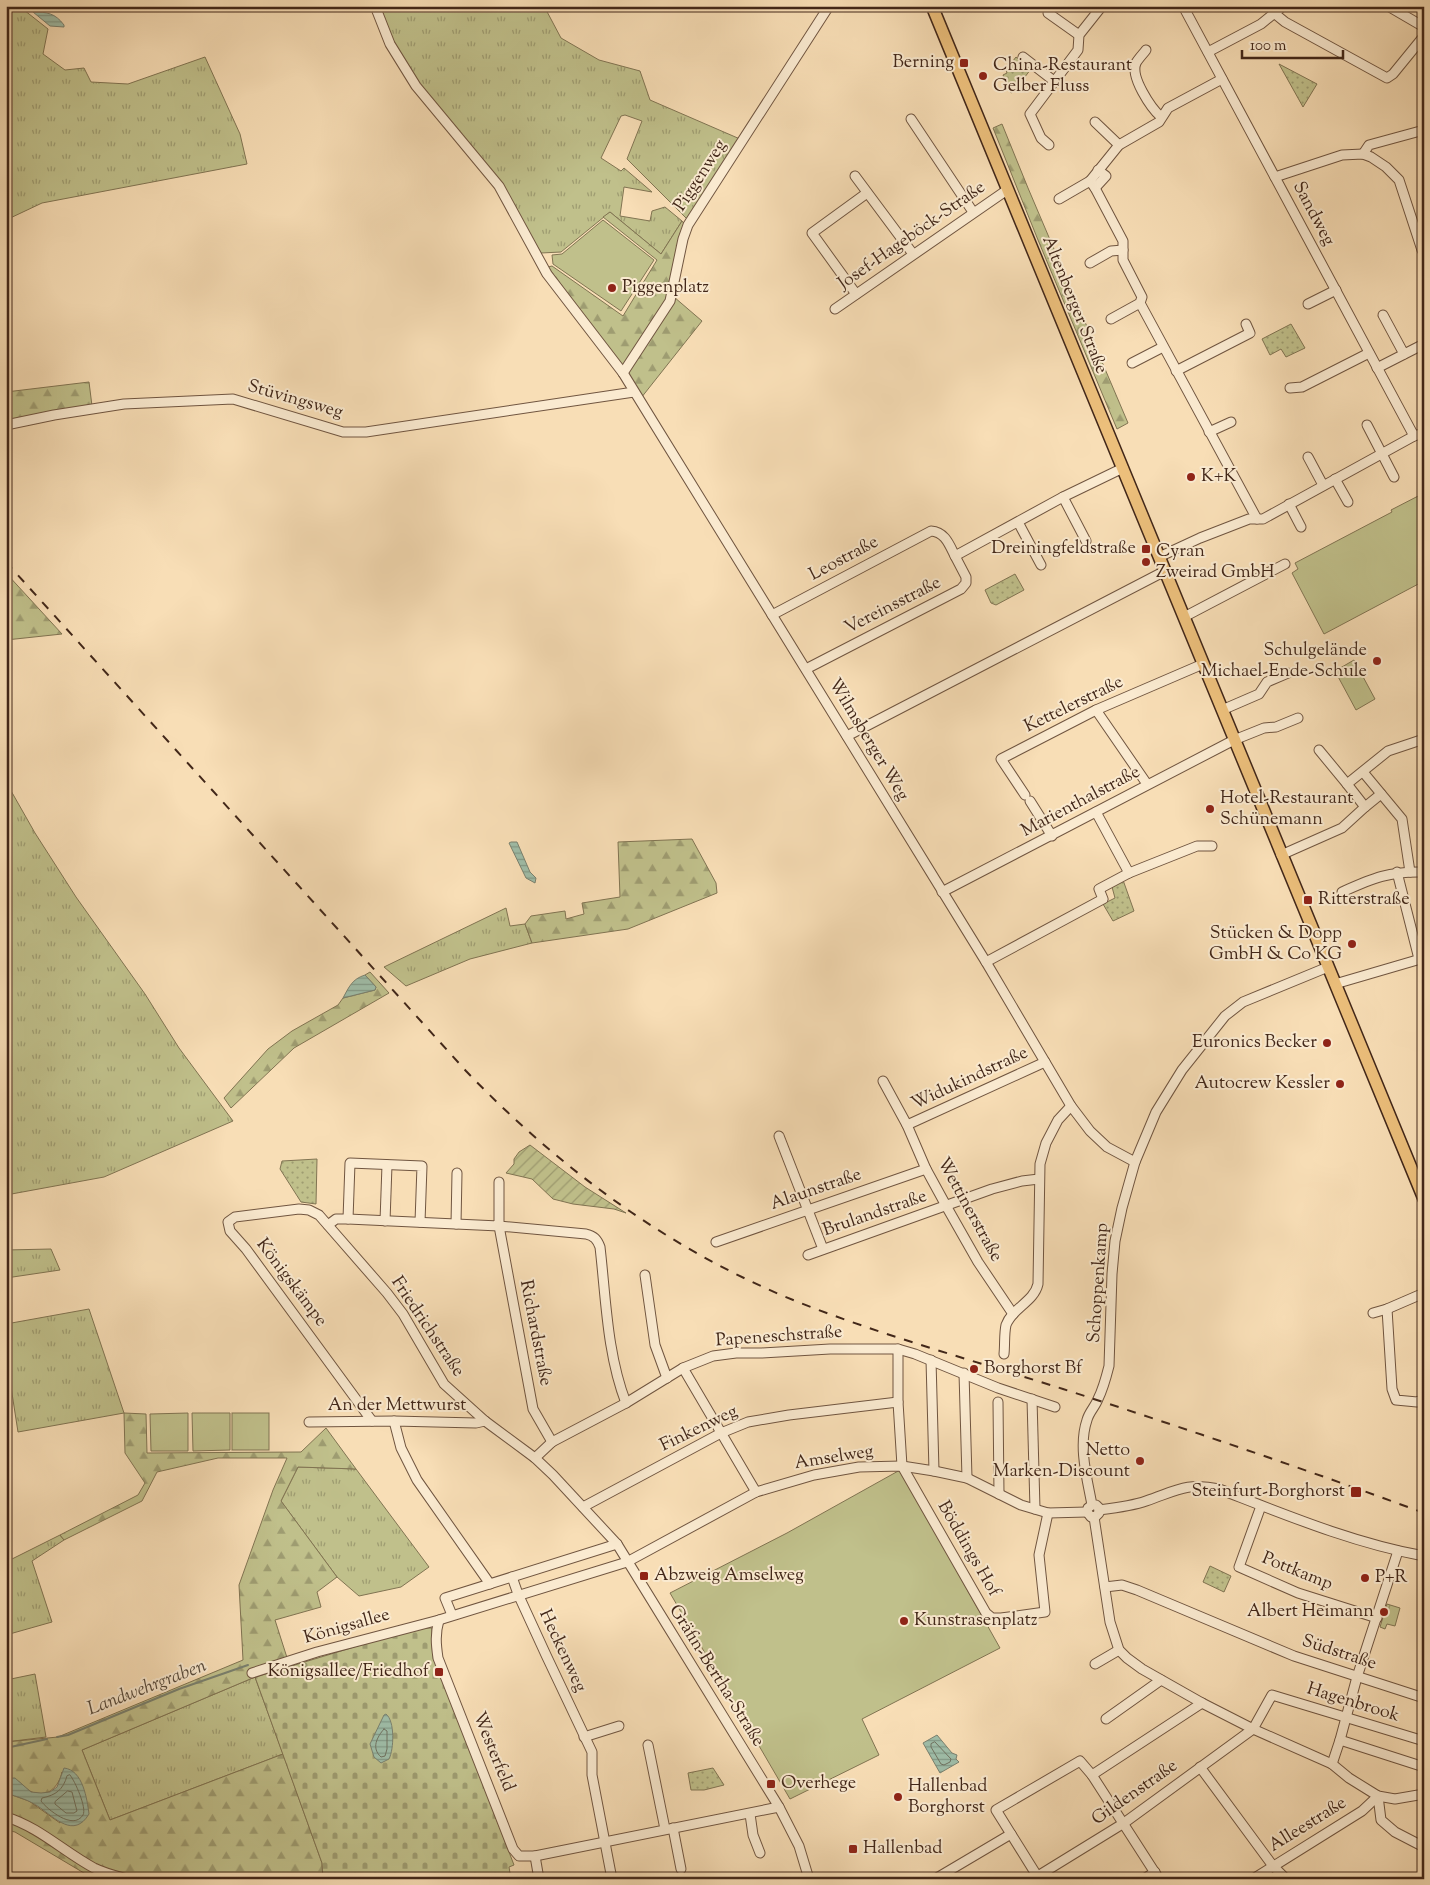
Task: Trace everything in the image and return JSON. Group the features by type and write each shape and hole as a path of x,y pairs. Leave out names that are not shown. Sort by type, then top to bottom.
{"main road":[{"name":"Altenberger Straße","path":"932,6 1424,1200"}],"street":[{"name":"Wilmsberger Weg","path":"375,6 390,44 416,86 499,186 547,274 623,373 986,962 1071,1106 1090,1131 1107,1147 1135,1162"},
{"name":"Piggenweg","path":"623,373 670,301 683,238 688,225 829,6"},
{"path":"1049,145 1041,138 1030,114 1078,50 1079,36 1102,6"},
{"name":"Sandweg","path":"1184,6 1414,436"},
{"path":"1208,52 1260,24 1283,6"},
{"path":"1388,6 1424,27"},
{"path":"1048,13 1079,36"},
{"path":"1274,13 1285,22 1387,78 1393,74 1424,36"},
{"path":"1146,50 1136,64 1136,75 1139,85 1154,111 1161,117"},
{"path":"1023,57 1054,82"},
{"path":"1059,199 1092,185 1098,170 1119,145 1159,122 1168,108 1222,79"},
{"path":"910,118 973,212"},
{"path":"1095,122 1119,145"},
{"path":"1363,154 1369,145 1424,130"},
{"path":"1276,178 1342,155 1363,154 1371,157 1386,167 1399,180 1422,250 1424,251"},
{"path":"855,176 913,254"},
{"path":"1092,185 1123,241 1123,260 1142,297 1140,303 1110,318"},
{"name":"Josef-Hageböck-Straße","path":"835,309 1007,190"},
{"path":"856,294 812,233 867,193"},
{"path":"1090,263 1110,251 1122,250"},
{"path":"1308,304 1336,290"},
{"path":"1140,303 1257,519"},
{"path":"1383,315 1404,354"},
{"path":"1176,371 1250,333 1246,324"},
{"path":"1377,368 1424,344"},
{"path":"1132,363 1163,347"},
{"path":"1290,388 1302,388 1369,353"},
{"name":"Stüvingsweg","path":"6,425 124,404 233,399 344,432 366,432 634,392"},
{"path":"1209,432 1231,422"},
{"path":"1367,425 1394,476"},
{"path":"1159,557 1200,538 1249,519 1263,519 1414,436 1424,433"},
{"path":"1308,457 1323,485"},
{"path":"956,556 1063,497 1123,468"},
{"path":"1336,478 1348,502"},
{"path":"1063,497 1086,541"},
{"path":"1289,504 1300,527"},
{"path":"1018,522 1041,565"},
{"name":"Leostraße","path":"772,615 931,531"},
{"name":"Vereinsstraße","path":"806,669 961,589 966,583 966,577 956,556 944,535 931,531"},
{"path":"1184,617 1285,564"},
{"path":"847,736 1165,571"},
{"name":"Kettelerstraße","path":"1052,836 1001,759 1096,710 1203,664"},
{"path":"1222,710 1259,694 1268,682 1288,673"},
{"path":"1096,710 1148,784"},
{"path":"1234,740 1264,728 1276,727 1298,718"},
{"name":"Marienthalstraße","path":"942,892 1234,740"},
{"path":"1347,784 1388,752 1424,740"},
{"path":"1319,750 1365,807"},
{"path":"1363,772 1402,819 1410,872"},
{"path":"1281,855 1342,828 1381,794"},
{"path":"1096,812 1129,873"},
{"path":"986,962 1102,899 1099,889 1129,873 1197,846 1212,846"},
{"path":"1342,892 1378,876 1397,872 1424,872"},
{"path":"1335,984 1422,959 1397,872"},
{"name":"Schoppenkamp","path":"1093,1511 1084,1462 1086,1421 1103,1387 1109,1366 1112,1274 1115,1241 1122,1208 1135,1162 1156,1112 1182,1070 1225,1016 1243,1002 1328,967"},
{"name":"Widukindstraße","path":"907,1125 1046,1062"},
{"name":"Wettinerstraße","path":"883,1081 907,1125 926,1169 946,1206 978,1262 1013,1314"},
{"path":"1004,1354 1006,1325 1013,1314 1036,1292 1038,1284 1040,1164 1046,1144 1058,1120 1071,1106"},
{"path":"779,1136 823,1249"},
{"path":"348,1219 350,1163 422,1166 420,1222"},
{"path":"385,1221 387,1165"},
{"name":"Alaunstraße","path":"716,1242 926,1169"},
{"path":"456,1224 457,1173"},
{"name":"Brulandstraße","path":"808,1255 1009,1184 1039,1179"},
{"name":"Richardstraße","path":"499,1182 500,1226 534,1409 552,1442"},
{"name":"Friedrichstraße","path":"299,1209 309,1210 319,1215 387,1293 403,1314 450,1392 535,1458"},
{"name":"Königskämpe","path":"299,1209 235,1217 228,1222 230,1231 246,1248 372,1421"},
{"path":"328,1225 336,1219 348,1219 500,1226 593,1235 598,1240 600,1247 611,1344 619,1384 626,1403"},
{"path":"645,1275 655,1345 667,1378"},
{"path":"1373,1312 1387,1309 1424,1293"},
{"path":"1387,1309 1392,1389 1396,1400 1417,1402 1424,1399"},
{"name":"Papeneschstraße","path":"535,1458 552,1442 626,1403 683,1368 713,1356 736,1353 830,1349 898,1349 1055,1408"},
{"path":"898,1349 898,1402 902,1466"},
{"path":"931,1360 934,1471"},
{"path":"683,1368 756,1492"},
{"path":"964,1374 967,1478"},
{"path":"1032,1399 1036,1509"},
{"name":"Finkenweg","path":"583,1507 721,1433 748,1422 789,1415 898,1402"},
{"path":"998,1402 1000,1494"},
{"path":"394,1421 401,1448 416,1480 490,1584"},
{"name":"An der Mettwurst","path":"309,1422 394,1421 476,1423 485,1421"},
{"name":"Gräfin-Bertha-Straße","path":"535,1458 617,1544 779,1807 799,1846 809,1879"},
{"name":"Amselweg","path":"627,1562 756,1492 814,1475 859,1467 902,1466 967,1478 1022,1505 1048,1513 1093,1511 1144,1502 1190,1486 1219,1489 1322,1529 1398,1551 1424,1556"},
{"name":"Böddings Hof","path":"902,1466 986,1612 992,1618 1045,1612 1039,1555 1048,1513"},
{"name":"Pottkamp","path":"1262,1506 1239,1566 1298,1593 1377,1618"},
{"path":"1093,1511 1110,1622 1119,1650 1142,1669 1161,1680 1253,1729 1332,1764 1349,1778 1378,1796 1395,1799 1424,1794"},
{"path":"452,1616 446,1598 617,1544"},
{"path":"1332,1764 1357,1677 1398,1551"},
{"name":"Königsallee","path":"252,1673 317,1652 439,1620 518,1594 627,1562"},
{"name":"Heckenweg","path":"512,1577 518,1594 592,1752 592,1775 612,1879"},
{"name":"Südstraße","path":"1105,1587 1122,1586 1137,1590 1293,1655 1424,1698"},
{"name":"Westerfeld","path":"439,1620 436,1632 438,1658 513,1849 518,1856 535,1856"},
{"path":"1095,1664 1119,1650"},
{"path":"1106,1719 1161,1680"},
{"name":"Hagenbrook","path":"1253,1729 1272,1695 1424,1741"},
{"path":"1092,1775 1202,1703"},
{"path":"584,1737 618,1726"},
{"name":"Gildenstraße","path":"1037,1878 1124,1823 1253,1729"},
{"path":"1340,1740 1424,1767"},
{"path":"648,1744 681,1869"},
{"path":"1037,1878 996,1810 1080,1761 1092,1775 1157,1875 1144,1879"},
{"path":"1200,1767 1273,1866 1286,1879"},
{"path":"1378,1796 1381,1820 1395,1832 1424,1847"},
{"name":"Alleestraße","path":"1253,1879 1362,1811 1378,1796"},
{"path":"539,1879 535,1856 779,1807"},
{"path":"750,1814 753,1835 760,1853"},
{"path":"6,1817 35,1829 96,1869 127,1879"},
{"path":"935,1879 1011,1834"}],"green space":[{"path":"6,6 24,6 24,10 48,29 43,54 65,70 84,68 91,82 128,84 205,57 240,134 247,164 42,203 6,220"},
{"path":"380,6 544,6 561,38 599,60 640,71 650,100 740,139 688,220 627,159 642,121 625,115 621,116 601,158 621,171 624,168 652,192 624,187 620,216 650,221 652,211 665,207 682,221 661,254 610,212 561,252 541,253 499,180 415,79 393,43"},
{"path":"1016,57 1031,69 1011,93 1003,75 1007,73 1006,70"},
{"path":"1279,64 1317,84 1303,107"},
{"path":"1002,124 1128,423 1117,429 993,128"},
{"path":"610,212 661,254 682,221 686,226 674,297 702,321 641,398 624,369 548,267 552,266 623,316 657,260 603,217"},
{"name":"Piggenplatz","path":"603,220 654,260 621,311 553,264 552,255 562,254"},
{"path":"1291,324 1305,348 1286,357 1281,349 1270,355 1262,339"},
{"path":"89,382 92,406 6,422 6,392"},
{"path":"1424,493 1424,581 1324,634 1292,573 1298,569 1295,563"},
{"path":"6,573 62,634 6,640"},
{"path":"1015,574 1024,590 996,605 991,603 985,590"},
{"path":"1354,660 1375,699 1356,710 1335,671"},
{"path":"6,782 35,833 76,897 145,994 179,1048 233,1121 104,1177 6,1195"},
{"path":"692,839 716,883 717,893 628,929 532,943 525,924 531,916 565,911 566,919 584,914 582,903 620,897 618,842"},
{"path":"1123,880 1134,911 1113,921 1103,904 1115,898 1112,887"},
{"path":"506,908 510,926 525,924 532,943 470,959 406,986 384,967"},
{"path":"370,972 389,993 294,1048 231,1108 224,1098 268,1049 292,1031 338,1005 343,998 375,990 376,987 365,975"},
{"path":"530,1145 585,1187 626,1213 614,1209 573,1204 553,1199 532,1179 506,1173 514,1164 514,1159 519,1152"},
{"path":"317,1159 316,1204 301,1202 280,1169 282,1161"},
{"path":"51,1249 60,1270 6,1278 6,1250"},
{"path":"89,1309 124,1413 18,1432 11,1387 6,1387 6,1324"},
{"path":"124,1413 146,1414 147,1453 301,1452 326,1428 356,1469 298,1467 281,1501 337,1577 317,1592 321,1607 275,1620 290,1667 255,1677 82,1750 110,1820 283,1754 322,1863 323,1879 94,1879 15,1832 6,1830 6,1793 29,1801 60,1823 62,1772 55,1787 46,1793 36,1793 26,1789 17,1781 6,1778 6,1742 58,1737 243,1660 239,1585 273,1490 287,1458 218,1458 157,1472 142,1501 64,1540 60,1535 138,1495 145,1483 125,1453"},
{"path":"188,1413 188,1451 151,1451 150,1414"},
{"path":"192,1413 230,1413 230,1450 193,1451"},
{"path":"232,1413 269,1413 269,1450 232,1450"},
{"path":"298,1467 356,1469 429,1567 401,1587 359,1596 337,1577 281,1501"},
{"path":"900,1470 1000,1648 862,1719 879,1755 790,1799 670,1593 787,1533"},
{"path":"60,1535 64,1540 32,1561 52,1622 6,1635 6,1562"},
{"path":"1210,1566 1231,1576 1224,1592 1203,1582"},
{"path":"1387,1604 1400,1608 1395,1626 1387,1624 1385,1629 1380,1627"},
{"path":"417,1628 432,1628 433,1654 514,1865 509,1867 511,1879 323,1879 322,1863 255,1677"},
{"path":"35,1674 46,1737 6,1742 6,1680"},
{"path":"255,1677 283,1754 110,1820 82,1750"},
{"path":"713,1768 724,1785 704,1790 691,1790 688,1773"}],"water":[{"path":"33,12 47,13 54,16 61,21 64,27 50,26"},
{"path":"517,842 530,872 536,878 535,883 526,878 509,843"},
{"path":"365,975 376,987 375,990 343,998 354,981"},
{"path":"386,1714 391,1723 393,1742 389,1759 381,1763 374,1757 370,1744"},
{"path":"937,1735 952,1753 957,1755 956,1759 959,1762 940,1773 923,1743"},
{"path":"64,1768 76,1774 80,1779 87,1801 89,1814 77,1825 64,1824 31,1802 6,1793 6,1778 15,1778 31,1792 50,1792 57,1787"}],"waterway":[{"name":"Landwehrgraben","path":"57,1737 68,1735 179,1689 248,1665"},
{"name":"Landwehrgraben","path":"6,1748 47,1739"}],"railway":[{"path":"6,562 466,1071 540,1141 579,1174 620,1204 706,1258 798,1302 896,1337 1199,1434 1424,1513"}],"place":[{"name":"Berning","path":"964,63"},
{"name":"China-Restaurant Gelber Fluss","path":"983,76"},
{"name":"Piggenplatz","path":"612,288"},
{"name":"K+K","path":"1191,477"},
{"name":"Dreiningfeldstraße","path":"1146,549"},
{"name":"Cyran Zweirad GmbH","path":"1146,562"},
{"name":"Schulgelände Michael-Ende-Schule","path":"1377,661"},
{"name":"Hotel-Restaurant Schünemann","path":"1210,809"},
{"name":"Ritterstraße","path":"1308,900"},
{"name":"Stücken & Dopp GmbH & Co KG","path":"1352,944"},
{"name":"Euronics Becker","path":"1327,1043"},
{"name":"Autocrew Kessler","path":"1340,1084"},
{"name":"Borghorst Bf","path":"974,1369"},
{"name":"Netto Marken-Discount","path":"1140,1461"},
{"name":"Steinfurt-Borghorst","path":"1356,1492"},
{"name":"Abzweig Amselweg","path":"644,1576"},
{"name":"P+R","path":"1365,1578"},
{"name":"Albert Heimann","path":"1384,1612"},
{"name":"Kunstrasenplatz","path":"904,1621"},
{"name":"Königsallee/Friedhof","path":"439,1672"},
{"name":"Overhege","path":"771,1784"},
{"name":"Hallenbad Borghorst","path":"898,1797"},
{"name":"Hallenbad","path":"853,1849"}]}
